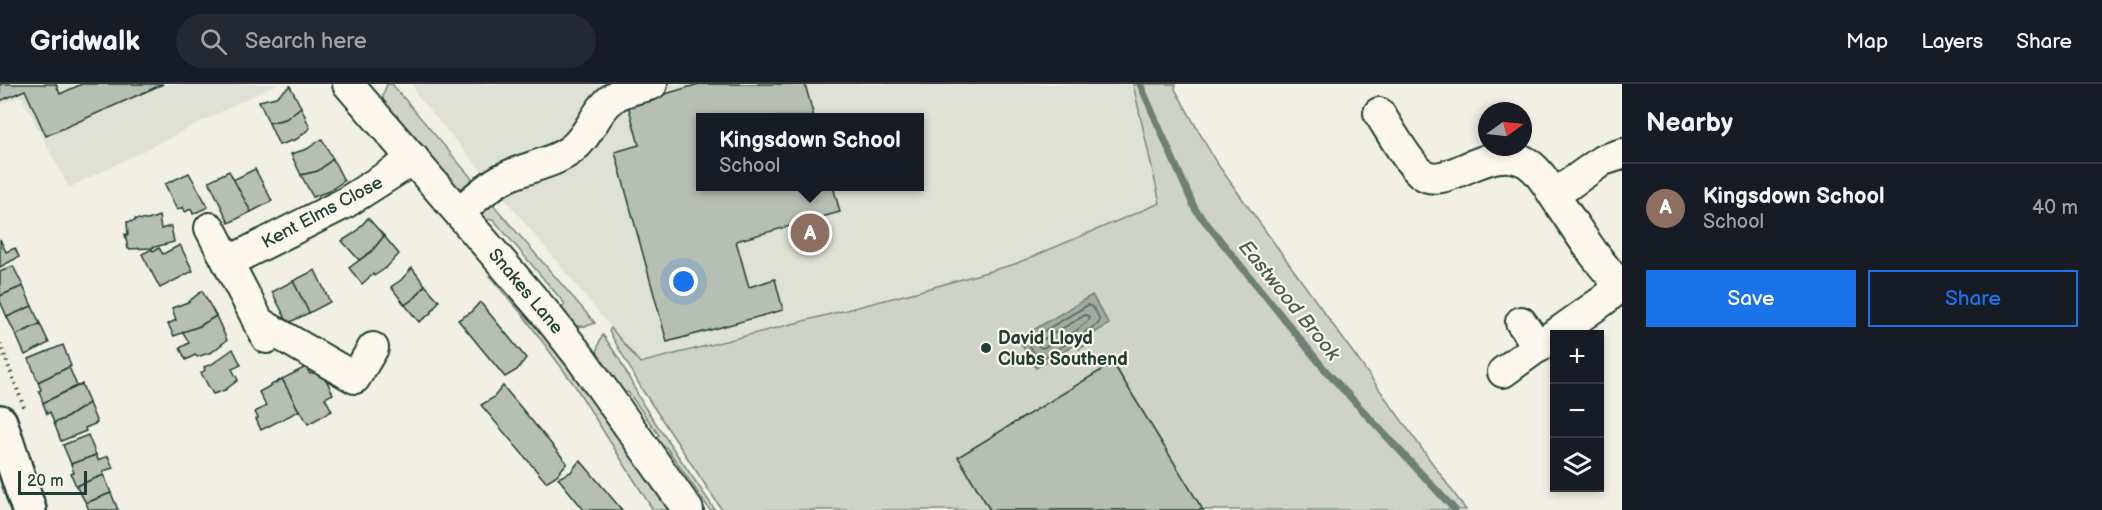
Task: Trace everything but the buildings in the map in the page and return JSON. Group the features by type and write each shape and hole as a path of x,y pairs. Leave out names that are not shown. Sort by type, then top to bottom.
{"highway":[{"path":"14,419 30,510"}],"street":[{"name":"Snakes Lane","path":"348,84 580,357 688,510"},
{"path":"459,212 502,178 558,157 573,148 612,99 622,93 652,84"},
{"path":"1394,119 1413,164 1428,177 1444,178 1476,163 1509,156 1525,162 1540,174 1599,261 1621,286 1562,330"},
{"path":"1554,195 1602,160 1622,154"},
{"name":"Kent Elms Close","path":"228,262 345,203 414,159"},
{"path":"210,228 265,334 355,378 373,348"},
{"path":"1503,372 1550,339 1521,322"}],"path":[{"path":"0,344 14,419"}],"shaded area":[{"path":"0,84 277,84 69,188 21,96 0,105"},
{"path":"387,84 392,84 474,181 476,188 452,188 383,104"},
{"path":"413,84 1133,84 1160,203 1015,264 916,292 640,363 493,184 417,96"},
{"name":"David Lloyd Clubs Southend","path":"1133,84 1176,84 1175,89 1216,162 1466,510 722,510 643,391 609,331 611,328 640,363 916,292 1015,264 1160,203"},
{"path":"490,201 595,323 583,326 574,325 558,312 565,304 493,219 480,221 478,206"},
{"path":"494,273 557,349 671,510 653,510 575,386 523,315 489,276"},
{"path":"603,335 618,357 644,406 715,510 710,510 666,447 660,451 652,440 659,435 628,392 619,394 605,373 597,351"}],"water":[{"path":"1092,295 1109,324 1088,337 1091,342 1079,349 1076,344 1036,368 1018,339"}],"waterway":[{"name":"Eastwood Brook","path":"1140,84 1195,209 1326,371 1455,510"}],"place":[{"name":"Kingsdown School","path":"810,233"},
{"name":"David Lloyd Clubs Southend","path":"986,348"}]}
